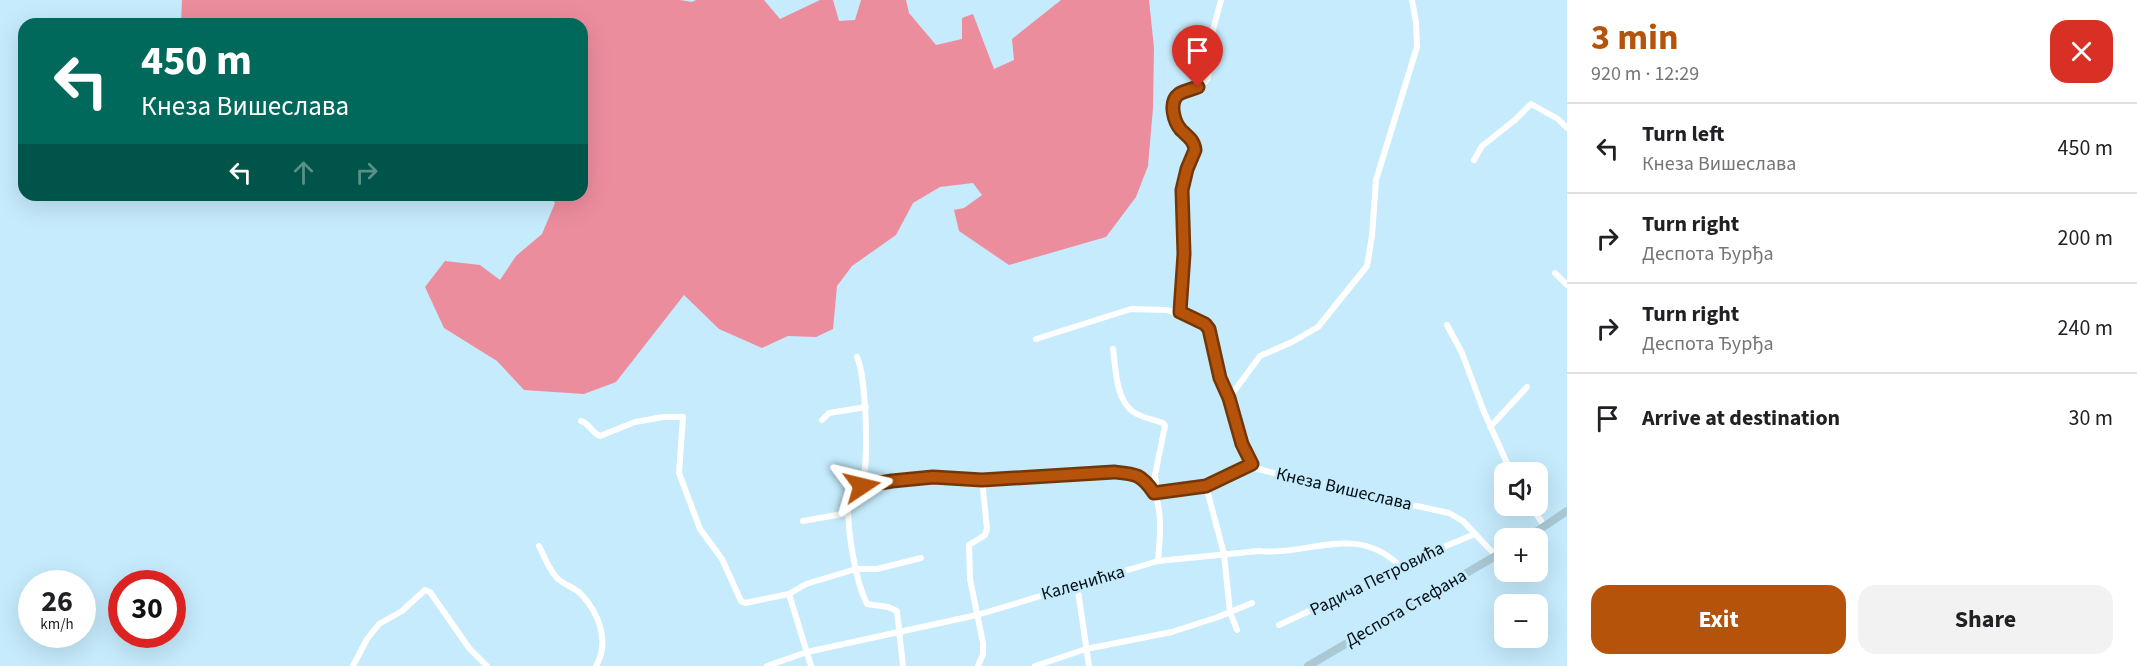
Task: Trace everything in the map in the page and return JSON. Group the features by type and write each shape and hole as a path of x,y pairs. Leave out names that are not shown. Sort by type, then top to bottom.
{"main road":[{"path":"1545,527 1567,511"},
{"name":"Деспота Стефана","path":"1308,666 1494,557"}],"street":[{"path":"1180,312 1184,254 1182,190 1195,150 1192,141 1176,123 1173,104 1175,97 1180,93 1204,85 1208,79 1213,30 1221,0"},
{"path":"1229,398 1260,356 1293,342 1318,327 1367,266 1372,236 1376,180 1417,47 1412,0"},
{"path":"1474,160 1482,146 1515,120 1530,104 1553,115 1567,128"},
{"path":"1555,273 1567,285"},
{"name":"Кнеза Вишеслава","path":"1036,339 1131,309 1180,312 1205,324 1209,329 1220,378 1229,398 1242,444 1252,464 1261,470 1338,487 1359,495 1444,512 1462,521 1494,554"},
{"path":"1447,325 1462,353 1490,427 1506,462"},
{"path":"1113,349 1118,383 1127,406 1136,413 1166,426 1155,475 1155,493 1161,520 1158,561"},
{"path":"857,357 866,406 862,486 848,506 856,569 861,591 867,604 888,607 897,611 903,666"},
{"path":"1490,427 1527,387"},
{"path":"822,420 829,413 866,406"},
{"path":"581,421 600,436 635,422 663,417 683,417 679,473 700,529 722,560 741,601 745,603 789,594 806,584 856,569 877,568 921,558"},
{"path":"1155,493 1206,486 1252,464"},
{"path":"862,486 933,477 982,480 1114,472 1135,474 1142,478 1155,493"},
{"path":"978,666 983,650 968,556 969,545 985,535 987,529 982,480"},
{"path":"1206,486 1224,554 1230,612 1236,630"},
{"path":"803,521 848,513"},
{"path":"1538,516 1545,527"},
{"name":"Радича Петровића","path":"1279,625 1350,592 1399,565 1475,534"},
{"name":"Каленићка","path":"767,666 807,652 977,615 1158,561 1259,551 1272,552 1321,544 1354,544 1382,551 1399,565"},
{"path":"539,546 557,578 580,592 595,615 603,633 603,650 596,666"},
{"path":"1077,584 1089,666"},
{"path":"353,666 367,639 379,624 402,611 425,590 430,592 475,655 487,666"},
{"path":"789,594 811,666"},
{"path":"1035,666 1086,650 1172,632 1252,603"}],"shaded area":[{"path":"182,0 680,0 692,2 696,0 764,0 780,19 820,0 833,0 839,21 855,20 861,0 906,0 909,13 936,45 962,39 962,18 973,14 994,69 1014,60 1012,39 1061,0 1149,0 1154,48 1153,108 1148,166 1136,197 1106,237 1009,265 959,231 954,210 964,208 982,195 973,183 940,187 913,203 896,235 852,266 837,286 833,329 816,337 788,336 762,348 719,329 684,295 616,382 584,394 524,390 497,361 444,328 425,287 445,261 480,265 500,280 516,256 542,234 555,203 554,201 588,201 588,18 181,18"}],"route":[{"path":"862,486 933,477 982,480 1114,472 1135,474 1142,478 1154,493 1206,486 1252,464 1242,444 1229,405 1229,398 1220,378 1212,335 1205,324 1180,312 1185,239 1182,190 1195,146 1176,123 1173,104 1175,97 1180,93 1198,87"}]}
